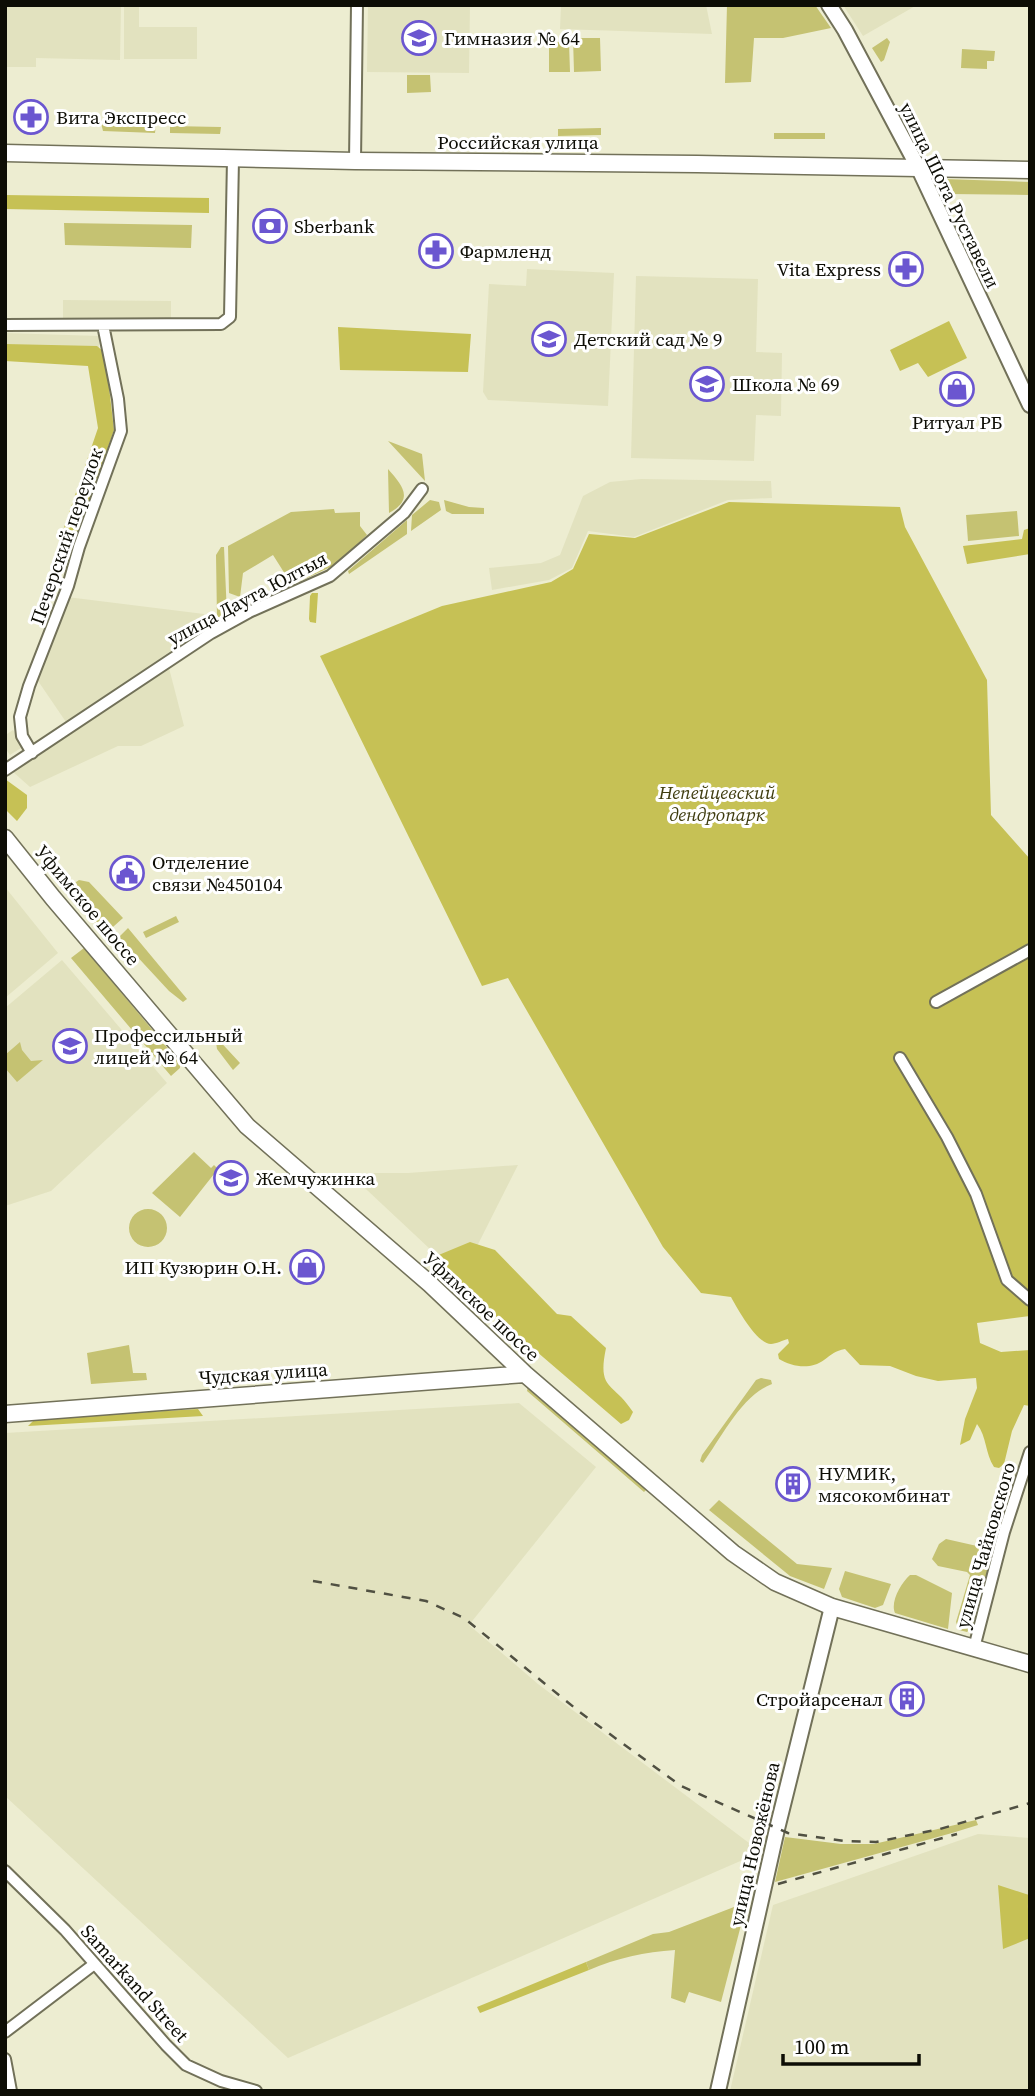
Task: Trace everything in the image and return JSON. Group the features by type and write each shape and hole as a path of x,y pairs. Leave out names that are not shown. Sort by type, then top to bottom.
{"main road":[{"name":"Российская улица","path":"5,153 233,159 1030,170"},
{"name":"Уфимское шоссе","path":"5,838 247,1126 430,1284 525,1374 733,1553 775,1582 832,1607 1030,1664"},
{"name":"Чудская улица","path":"5,1414 525,1374"}],"street":[{"path":"355,161 357,5"},
{"name":"улица Шота Руставели","path":"830,5 919,169 1030,405"},
{"path":"5,325 221,324 230,317 233,159"},
{"name":"Печерский переулок","path":"32,752 22,736 20,716 121,431 118,398 103,326"},
{"name":"улица Даута Юлтыя","path":"5,770 212,633 249,612 330,576 404,513 422,489"},
{"path":"936,1002 1030,950"},
{"path":"900,1058 947,1137 976,1194 1007,1280 1030,1300"},
{"name":"улица Чайковского","path":"974,1648 1004,1532 1030,1452"},
{"name":"улица Новожёнова","path":"718,2091 777,1829 832,1607"},
{"name":"Samarkand Street","path":"5,1871 65,1930 93,1965 186,2065 221,2081 257,2091"},
{"path":"5,2032 93,1965"},
{"path":"5,2059 11,2091"}],"shaded area":[{"path":"5,5 121,5 120,60 36,58 36,67 5,67"},
{"path":"124,5 139,5 139,27 197,27 197,59 124,59"},
{"name":"Гимназия № 64","path":"368,5 470,5 469,73 367,72"},
{"path":"561,5 706,5 712,34 560,29"},
{"path":"727,5 815,5 831,28 783,38 754,38 751,82 725,83"},
{"path":"843,5 917,5 863,36"},
{"path":"573,38 600,38 601,71 574,72"},
{"path":"887,38 890,42 881,62 872,48"},
{"path":"549,42 569,42 570,72 549,72"},
{"path":"962,49 995,51 994,61 987,61 987,69 961,68"},
{"path":"407,75 430,75 431,92 407,93"},
{"path":"101,123 156,124 155,133 103,131"},
{"path":"170,126 221,127 220,134 170,133"},
{"path":"601,128 601,135 558,136 558,129"},
{"path":"774,133 825,133 825,139 774,139"},
{"path":"945,179 1030,182 1030,195 949,194"},
{"path":"64,223 192,225 191,248 65,245"},
{"name":"Детский сад № 9","path":"527,269 614,273 608,406 488,400 483,392 489,284 526,286"},
{"name":"Школа № 69","path":"636,276 758,279 756,352 782,353 781,416 756,415 754,461 631,458"},
{"path":"63,300 171,301 171,318 63,318"},
{"path":"5,333 99,336 99,350 5,348"},
{"path":"388,441 422,454 425,481"},
{"path":"388,469 404,492 402,502 389,513"},
{"path":"641,479 771,481 772,498 728,500 634,537 588,531 572,568 549,580 492,590 489,568 541,563 560,555 583,496 610,482"},
{"path":"430,500 439,502 441,510 411,531 412,515"},
{"path":"444,500 484,508 484,514 452,514 446,511"},
{"path":"334,509 335,513 360,512 360,526 367,535 337,564 292,585 273,555 243,573 240,597 229,593 228,546 291,512"},
{"path":"1017,511 1019,536 968,541 966,515"},
{"path":"407,520 407,534 349,574 348,571"},
{"path":"221,547 224,547 227,615 223,619 217,618 216,555"},
{"path":"67,597 204,614 208,626 66,722 34,675"},
{"path":"169,668 184,726 141,746 118,746 30,787 12,771"},
{"path":"13,730 24,746 10,755 5,748 5,733"},
{"path":"79,880 89,882 123,918 104,935 74,897 70,886"},
{"path":"5,887 58,953 5,998"},
{"path":"176,916 179,922 146,938 143,932"},
{"path":"128,928 187,999 183,1002 169,991 119,937"},
{"path":"84,948 180,1063 180,1068 171,1076 71,958"},
{"name":"Профессильный лицей № 64","path":"62,960 167,1083 51,1191 5,1206 5,1008"},
{"path":"215,1036 240,1063 233,1070 217,1049"},
{"path":"20,1042 22,1050 31,1061 43,1060 17,1082 5,1068 5,1055"},
{"path":"194,1152 211,1168 214,1165 218,1169 180,1217 152,1193"},
{"path":"518,1165 461,1278 352,1176 356,1173 408,1173"},
{"path":"148,1209 162,1214 167,1228 162,1242 148,1247 134,1242 129,1228 134,1214"},
{"path":"129,1345 133,1373 146,1373 147,1380 91,1384 87,1353"},
{"path":"756,1380 771,1380 772,1384 751,1397 703,1463 700,1461"},
{"path":"528,1386 648,1488 644,1492 527,1391"},
{"path":"519,1403 596,1467 469,1625 538,1684 761,1852 288,2058 5,1796 5,1433"},
{"path":"719,1500 797,1564 832,1568 824,1589 790,1576 709,1510"},
{"path":"946,1539 977,1546 983,1553 988,1569 971,1628 967,1632 959,1630 956,1622 970,1575 938,1566 932,1559 939,1544"},
{"path":"845,1571 891,1584 883,1605 875,1608 842,1597 839,1589"},
{"path":"910,1575 916,1575 952,1593 948,1629 895,1613 897,1593"},
{"path":"976,1820 978,1825 775,1882 785,1837 841,1844 874,1844"},
{"path":"978,1834 1030,1838 1030,2091 730,2091 773,1905"},
{"path":"747,1902 721,2002 689,1992 685,2003 671,1998 675,1950 631,1956 589,1970 586,1962 653,1934 669,1932"}],"green space":[{"path":"5,195 209,198 209,213 5,209"},
{"path":"949,321 967,358 928,377 918,363 900,371 890,350"},
{"path":"338,327 471,334 468,372 340,370"},
{"path":"5,344 97,346 105,353 114,430 71,553 65,556 59,555 59,542 98,428 88,366 5,361"},
{"name":"Непейцевский дендропарк","path":"729,502 900,507 905,527 987,680 991,815 1030,859 1030,1316 977,1323 980,1343 1001,1352 1030,1350 1030,1406 1024,1405 1012,1431 1004,1464 999,1468 994,1467 991,1462 983,1434 977,1424 970,1440 960,1445 965,1419 977,1388 976,1378 938,1381 890,1366 860,1365 845,1349 813,1365 790,1364 779,1359 778,1354 789,1343 788,1339 773,1344 766,1342 748,1325 731,1297 701,1293 663,1247 508,978 482,986 320,656 442,606 551,582 573,569 589,534 635,538"},
{"path":"1030,528 1030,554 967,564 963,546 1022,539 1024,530"},
{"path":"312,593 318,593 316,623 310,622 309,619"},
{"path":"5,779 27,795 27,808 17,821 5,809"},
{"path":"470,1242 495,1250 557,1314 571,1316 606,1348 605,1379 633,1412 629,1420 621,1424 429,1259"},
{"path":"198,1409 203,1416 28,1426 35,1419"},
{"path":"998,1885 1029,1895 1030,1938 1003,1949"},
{"path":"586,1962 589,1970 480,2013 477,2007"}],"railway":[{"path":"313,1581 426,1601 464,1618 581,1713 681,1786 788,1833 844,1841 876,1842 940,1829 1030,1803"},
{"path":"778,1884 957,1834"}],"place":[{"name":"Гимназия № 64","path":"419,38"},
{"name":"Вита Экспресс","path":"31,117"},
{"name":"Sberbank","path":"270,226"},
{"name":"Фармленд","path":"436,251"},
{"name":"Vita Express","path":"906,269"},
{"name":"Детский сад № 9","path":"549,339"},
{"name":"Школа № 69","path":"707,384"},
{"name":"Ритуал РБ","path":"957,389"},
{"name":"Отделение связи №450104","path":"127,873"},
{"name":"Профессильный лицей № 64","path":"70,1046"},
{"name":"Жемчужинка","path":"231,1178"},
{"name":"ИП Кузюрин О.Н.","path":"307,1267"},
{"name":"НУМИК, мясокомбинат","path":"793,1484"},
{"name":"Стройарсенал","path":"907,1699"}]}
